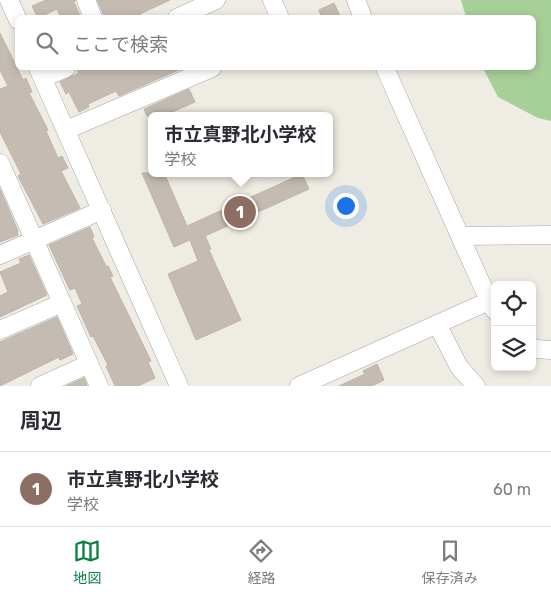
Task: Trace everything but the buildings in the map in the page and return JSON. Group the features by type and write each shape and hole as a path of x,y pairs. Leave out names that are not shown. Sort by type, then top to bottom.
{"street":[{"path":"9,0 16,15"},
{"path":"86,0 93,15"},
{"path":"184,15 216,0"},
{"path":"272,0 279,15"},
{"path":"356,0 362,15"},
{"path":"54,70 41,72 179,386"},
{"path":"66,130 207,70"},
{"path":"386,70 491,304"},
{"path":"0,163 4,181 34,240 98,386"},
{"path":"0,255 102,210"},
{"path":"460,236 551,235"},
{"path":"0,330 62,303"},
{"path":"299,386 330,380 437,324 491,306"},
{"path":"437,324 459,367 476,386"},
{"path":"536,349 551,350"},
{"path":"40,386 89,364"}],"green space":[{"path":"461,0 551,0 551,121 538,118 498,97 484,70 536,70 536,15 465,15"}],"place":[{"name":"市立真野北小学校","path":"240,212"}]}
